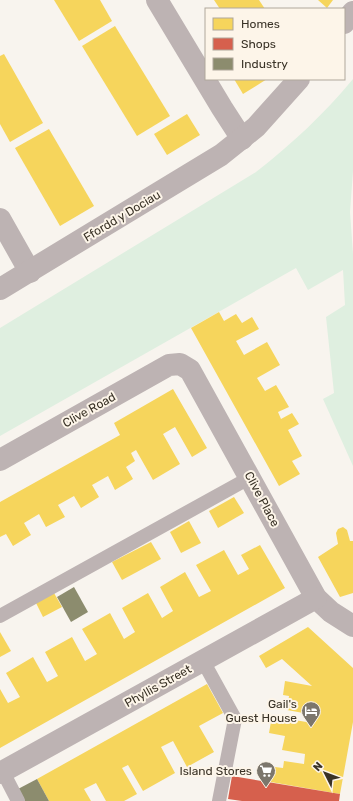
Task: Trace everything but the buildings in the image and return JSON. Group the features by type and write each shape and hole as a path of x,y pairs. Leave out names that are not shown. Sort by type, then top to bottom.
{"street":[{"path":"157,0 205,80"},
{"path":"345,22 353,12"},
{"path":"205,80 242,139"},
{"name":"Ffordd y Dociau","path":"0,289 221,155 242,139 277,106 298,80"},
{"path":"0,219 30,272"},
{"name":"Clive Road","path":"0,460 169,365 180,364"},
{"name":"Clive Place","path":"180,364 190,370 316,598 337,616 353,626"},
{"name":"Phyllis Street","path":"1,773 316,598"}],"lane":[{"path":"0,616 250,477"},
{"path":"203,661 235,719 219,801"},
{"path":"1,773 18,801"}],"green space":[{"path":"353,79 353,171 350,212 353,254 353,466 323,399 334,393 326,317 345,305 343,270 308,290 296,268 0,436 0,328 256,172 307,128"}],"place":[{"name":"Gail's Guest House","path":"311,728"},
{"name":"Island Stores","path":"266,788"}]}
